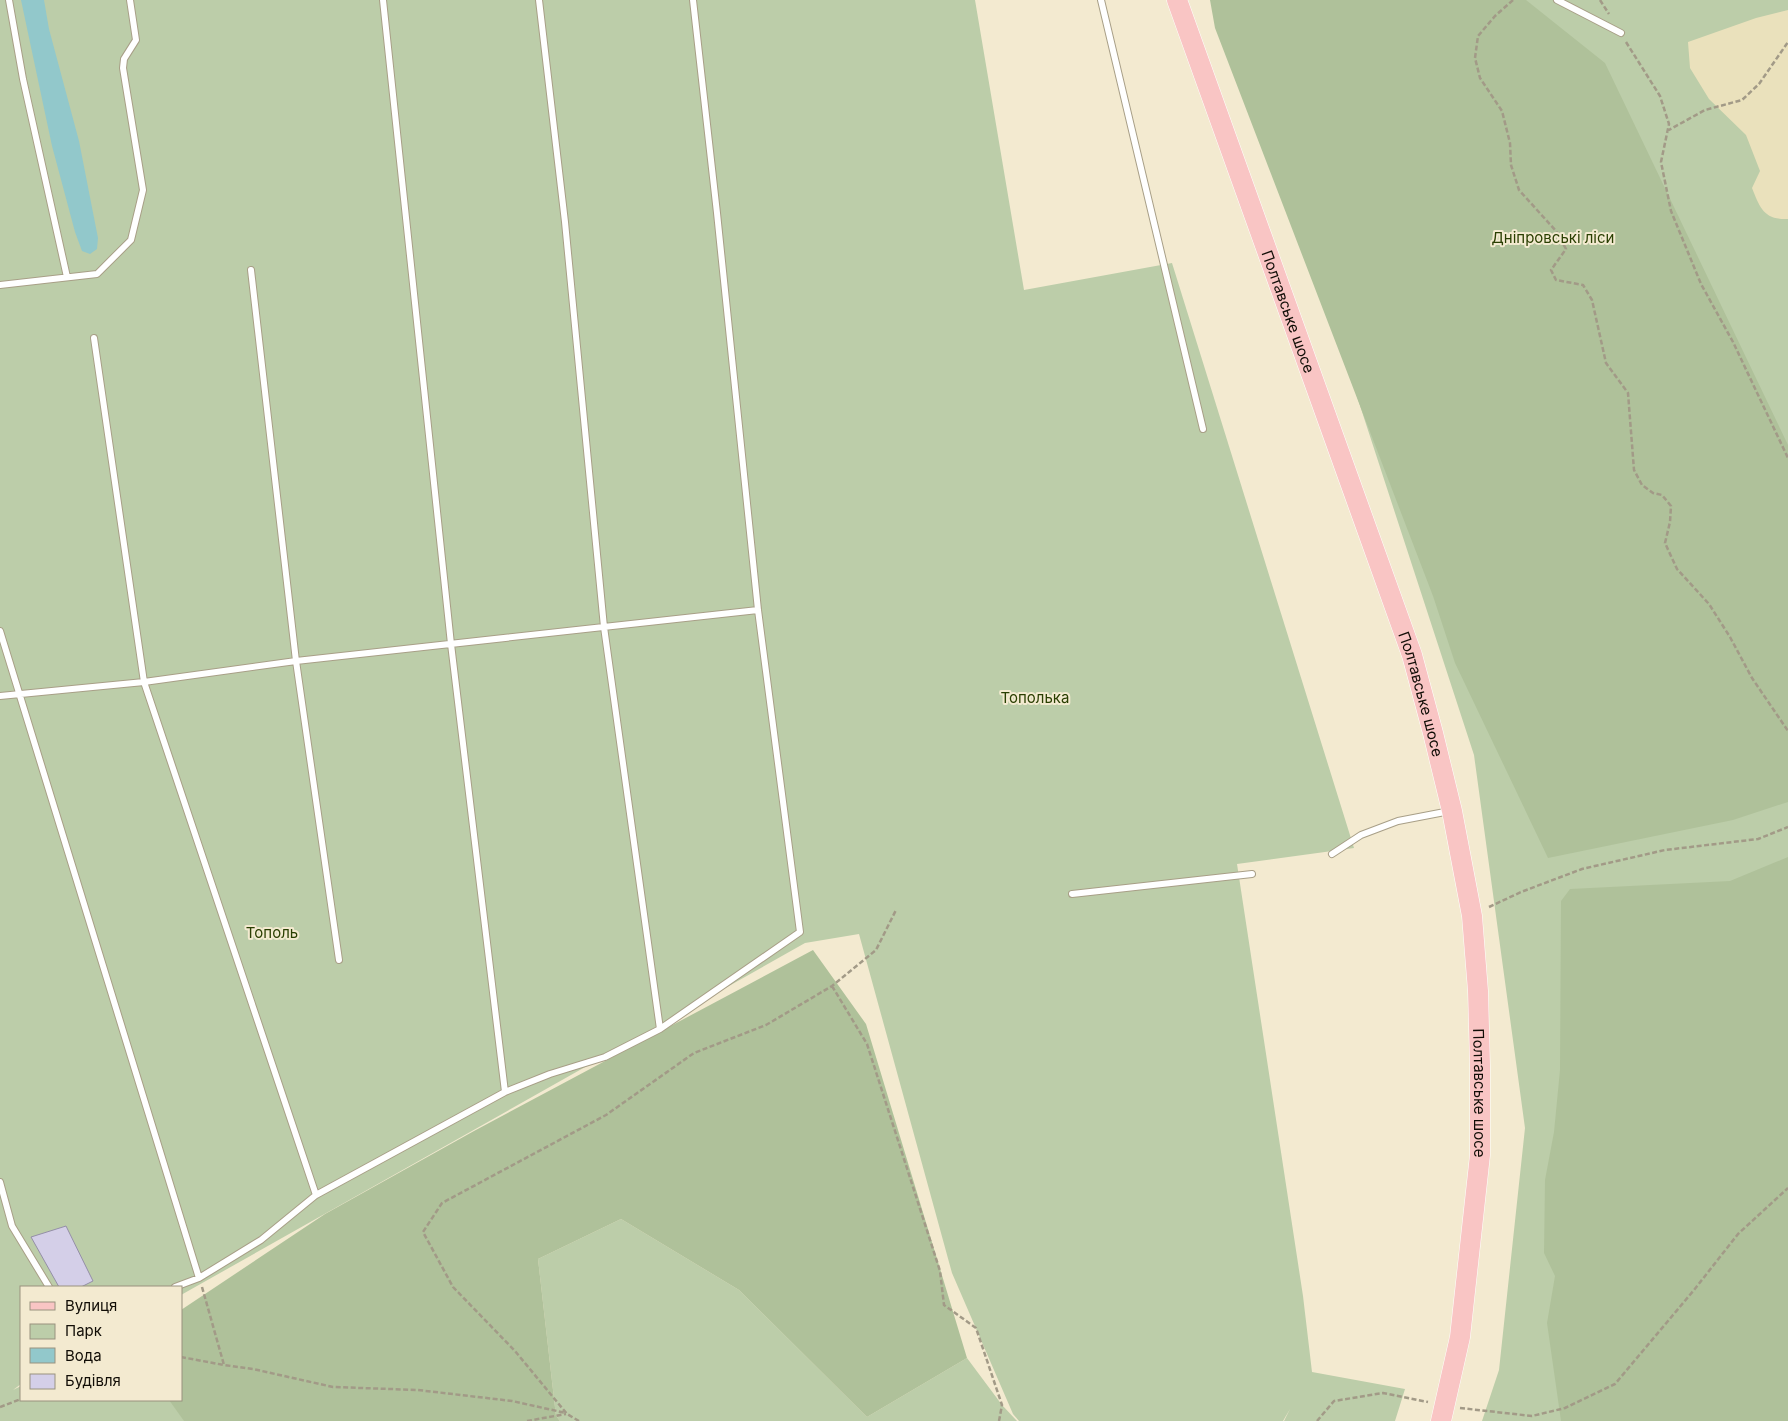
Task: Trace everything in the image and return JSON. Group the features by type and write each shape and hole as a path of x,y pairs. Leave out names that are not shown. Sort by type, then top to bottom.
{"main road":[{"name":"Полтавське шосе","path":"1178,0 1412,655 1452,811 1472,916 1478,991 1480,1155 1460,1337 1443,1413"}],"lane":[{"path":"9,0 23,79 67,277"},
{"path":"0,285 97,274 131,240 143,190 124,68 124,59 136,40 130,0"},
{"path":"383,0 451,644 505,1092"},
{"path":"539,0 565,222 604,627 660,1030"},
{"path":"178,1286 199,1278 262,1240 316,1195 505,1092 550,1074 606,1057 660,1030 800,932 758,610 693,0"},
{"path":"1101,0 1203,429"},
{"path":"1557,0 1621,32"},
{"path":"251,270 296,661 339,960"},
{"path":"94,338 144,682 316,1195"},
{"path":"0,696 144,682 296,661 758,610"},
{"path":"0,631 199,1278"},
{"path":"1332,854 1361,835 1398,821 1452,811"},
{"path":"1072,894 1252,874"},
{"path":"0,1182 12,1226 48,1286"}],"path":[{"path":"1513,0 1495,16 1478,36 1474,58 1480,78 1502,111 1519,190 1556,231 1566,249 1551,270 1556,280 1583,284 1592,300 1606,362 1628,393 1634,470 1642,485 1662,495 1671,506 1670,522 1665,543 1677,569 1709,604 1730,637 1752,678 1788,731"},
{"path":"1600,0 1660,96 1668,124 1661,162 1671,211 1701,284 1733,342 1788,458"},
{"path":"1667,131 1705,110 1742,100 1759,84 1788,42"},
{"path":"1472,916 1521,892 1582,869 1665,850 1758,840 1788,827"},
{"path":"567,1414 514,1351 453,1287 423,1232 442,1203 606,1114 694,1053 766,1025 832,986 876,950 896,910"},
{"path":"832,986 867,1044 940,1271 944,1305 976,1328 1002,1405 999,1421"},
{"path":"1317,1421 1334,1402 1383,1393 1443,1413 1532,1416 1565,1408 1615,1384 1738,1234 1788,1188"},
{"path":"199,1278 224,1365"},
{"path":"182,1357 253,1369 333,1387 418,1390 512,1401 567,1414 579,1421"},
{"path":"0,1407 20,1399"},
{"path":"526,1421 567,1414"}],"green space":[{"path":"0,0 975,0 1024,290 1172,263 1354,848 1237,864 1303,1296 1312,1372 1405,1389 1395,1421 1284,1421 1290,1409 1283,1421 1019,1421 1013,1414 952,1273 859,934 805,943 182,1294 182,1286 20,1286 20,1385 13,1390 20,1386 20,1401 171,1401 185,1421 0,1421"},
{"path":"1210,0 1526,0 1605,63 1788,445 1788,802 1733,820 1548,858 1455,663 1433,596 1215,28"},
{"name":"Дніпровські ліси","path":"1219,0 1788,0 1788,1421 1482,1421 1499,1370 1525,1128 1474,755 1335,329"},
{"path":"1788,857 1788,1421 1561,1421 1547,1323 1555,1276 1544,1253 1545,1180 1554,1132 1560,1070 1561,901 1570,889 1730,881"},
{"path":"813,950 866,1024 967,1358 867,1417 739,1290 621,1219 538,1259 556,1416 560,1421 184,1421 170,1401 182,1401 182,1309 325,1214 474,1131"},
{"path":"621,1219 739,1290 867,1417 967,1358 1002,1405 1017,1421 560,1421 556,1416 538,1259"}],"sand":[{"path":"1788,10 1788,219 1780,219 1768,215 1761,207 1752,188 1760,171 1746,135 1709,99 1690,68 1688,42 1756,18"}],"water":[{"path":"21,0 44,0 49,29 79,141 98,238 97,249 90,254 82,251 75,232 52,146"}],"building":[{"path":"66,1226 93,1281 83,1286 58,1286 31,1237"}],"park label":[{"name":"Тополька","path":"1035,697"},
{"name":"Тополь","path":"272,932"}]}
